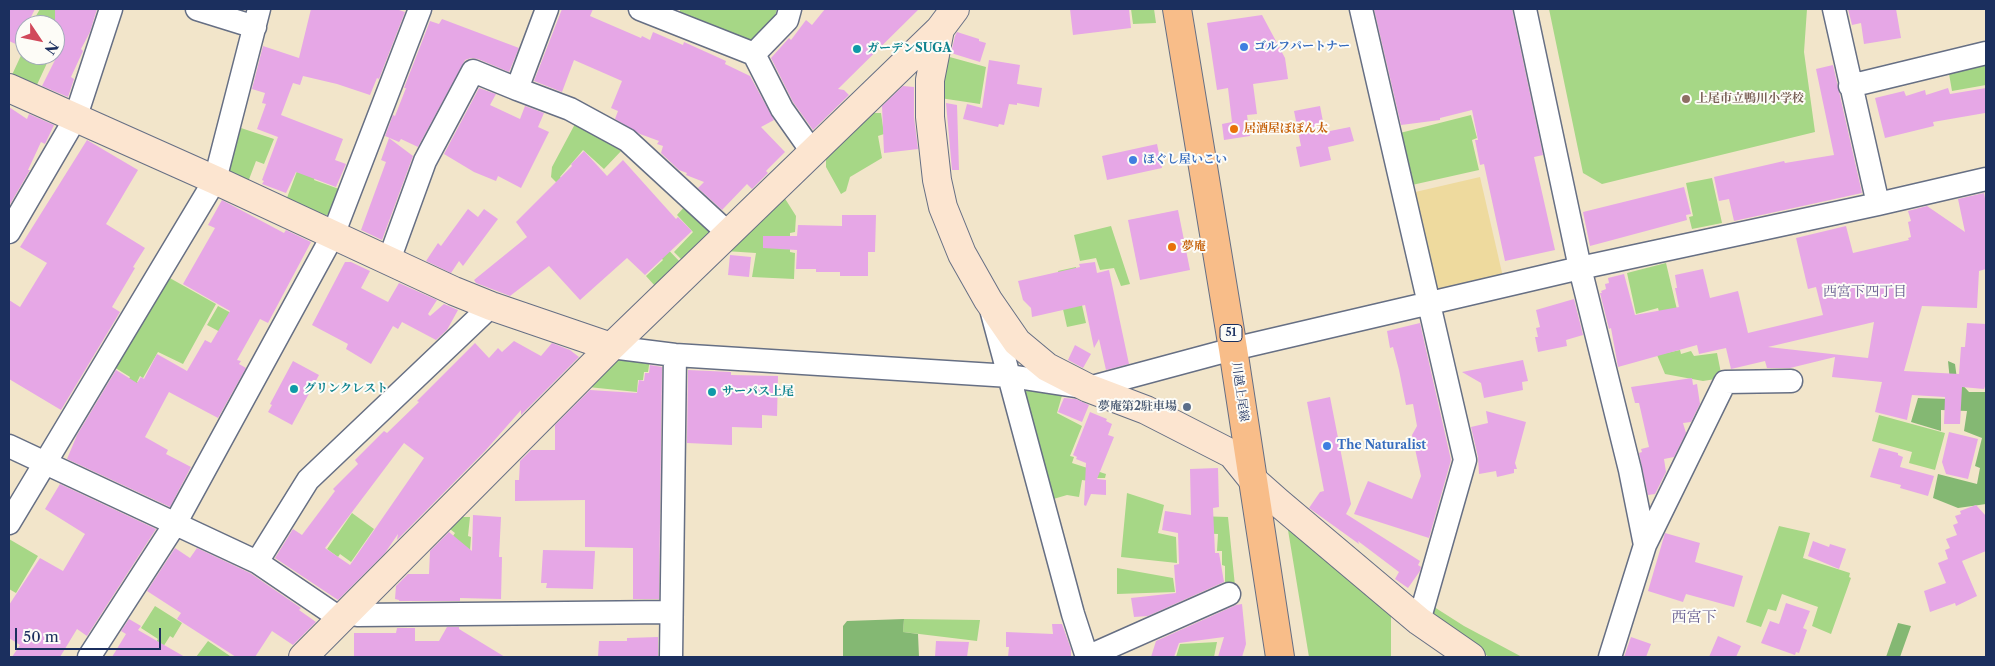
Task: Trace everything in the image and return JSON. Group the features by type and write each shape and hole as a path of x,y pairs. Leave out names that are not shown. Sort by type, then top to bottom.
{"main road":[{"name":"川越上尾線","path":"1177,9 1233,349 1280,657"}],"street":[{"path":"9,232 75,119 111,9"},
{"path":"9,523 215,180 257,18 197,9"},
{"path":"90,657 175,524 333,235 420,9"},
{"path":"517,89 547,9"},
{"path":"640,9 671,14 754,54 782,109 813,153"},
{"path":"754,54 787,20 790,9"},
{"path":"1361,9 1465,460 1419,621"},
{"path":"1525,9 1580,268 1630,470 1645,544"},
{"path":"1834,9 1878,204"},
{"path":"303,657 611,347 728,232 813,153 947,19"},
{"path":"947,19 930,80 930,117 937,180 943,207 962,254 988,300 1017,342 1048,367 1088,388 1146,410 1232,454 1253,480 1419,621 1470,657"},
{"path":"1850,86 1986,53"},
{"path":"389,260 425,161 473,71 570,109 627,140 728,232"},
{"path":"9,88 215,180 454,291 491,306 611,347 675,355 1010,376 1088,388 1233,349 1580,268 1986,179"},
{"path":"988,300 1073,614 1098,655 1229,594"},
{"path":"257,562 308,480 491,306"},
{"path":"671,657 675,355"},
{"path":"1610,657 1645,544 1726,382 1791,381"},
{"path":"9,446 257,562 345,614 671,612"}],"green space":[{"path":"40,9 61,9 58,15 36,15"},
{"path":"680,9 777,9 773,23 754,44 685,18"},
{"path":"1131,9 1154,9 1156,23 1133,24"},
{"name":"上尾市立鴨川小学校","path":"1549,9 1807,9 1804,52 1815,132 1602,184 1583,173"},
{"path":"946,56 986,67 980,104 940,98"},
{"path":"1986,61 1986,85 1952,91 1948,68"},
{"path":"17,65 46,65 35,89 11,77"},
{"path":"868,113 881,113 884,134 878,136 882,158 850,177 846,191 841,194 826,167 826,155"},
{"path":"1471,115 1477,138 1472,140 1479,170 1412,185 1400,133"},
{"path":"575,124 623,149 604,169 583,150 560,177 568,185 563,189 551,177 552,167"},
{"path":"238,127 274,139 264,164 256,161 248,182 230,175 227,167"},
{"path":"305,150 323,157 314,180 339,189 330,213 323,217 285,203"},
{"path":"1712,178 1722,223 1692,229 1689,217 1693,216 1686,183"},
{"path":"784,197 796,216 795,232 790,233 790,252 795,253 794,279 752,277 756,253 725,251"},
{"path":"686,205 712,230 685,263 674,252 693,232 677,215"},
{"path":"1111,226 1130,284 1121,286 1114,268 1100,270 1096,258 1080,261 1074,235"},
{"path":"654,235 683,265 655,286 646,276 663,260 646,242"},
{"path":"1666,263 1679,318 1662,322 1658,308 1636,314 1627,273"},
{"path":"1076,267 1086,323 1067,327 1058,287 1062,285 1058,271"},
{"path":"168,277 216,304 183,364 158,352 143,378 140,376 137,382 141,384 125,386 130,377 114,367"},
{"path":"218,306 231,313 224,334 207,325"},
{"path":"1680,350 1681,354 1691,351 1694,356 1717,353 1722,378 1703,381 1665,374 1657,355"},
{"path":"620,356 650,359 648,372 644,372 643,380 638,380 637,392 588,387"},
{"path":"1948,361 1955,364 1957,379 1969,392 1986,392 1986,504 1958,508 1933,498 1938,474 1977,484 1980,468 1975,466 1982,438 1964,431 1967,411 1941,410 1941,431 1911,422 1918,398 1949,399 1951,391"},
{"path":"1021,384 1063,392 1057,413 1082,426 1070,456 1074,457 1072,463 1106,474 1105,478 1090,478 1089,481 1082,480 1079,497 1067,495 1050,500"},
{"path":"1879,415 1945,433 1935,470 1909,463 1912,452 1872,441"},
{"path":"1127,493 1164,505 1158,533 1176,537 1177,563 1121,557"},
{"path":"352,513 374,529 351,562 340,554 338,557 327,549"},
{"path":"1197,516 1228,517 1235,586 1225,587 1225,566 1222,565 1222,551 1217,551 1218,534 1194,533"},
{"path":"453,517 470,517 468,536 471,537 470,551 449,542 455,533 446,526"},
{"path":"1287,524 1391,610 1391,657 1309,657"},
{"path":"1779,526 1810,533 1803,558 1850,573 1849,577 1851,578 1831,634 1812,626 1818,607 1782,594 1776,611 1768,609 1761,627 1746,622"},
{"path":"9,539 38,556 16,593 9,589"},
{"path":"1117,568 1173,578 1175,592 1117,594"},
{"path":"1431,605 1464,626 1522,657 1489,657 1427,613"},
{"path":"155,606 182,623 173,638 170,636 163,647 151,650 158,639 141,628"},
{"path":"904,619 980,620 977,641 903,632"},
{"path":"904,619 903,632 918,634 919,657 843,657 843,626 847,621"},
{"path":"1898,623 1911,626 1900,657 1886,657"},
{"path":"208,641 230,656 230,657 196,657"},
{"path":"1217,642 1214,657 1176,657 1180,644"}],"sand":[{"path":"1480,177 1503,277 1433,293 1411,193"}],"building":[{"path":"9,9 35,9 32,15 15,15 15,44 9,41"},
{"path":"55,9 97,9 90,32 81,49 83,51 71,77 74,79 68,97 42,86 52,65 65,65 65,15 55,15"},
{"path":"311,9 396,9 405,12 379,79 377,78 370,95 337,84 303,76 300,85 293,83 281,115 343,139 335,160 346,164 336,187 296,172 286,193 262,184 278,137 257,129 266,104 262,103 265,93 252,89 263,46 299,58"},
{"path":"562,9 593,9 590,16 641,38 642,36 650,40 653,32 683,45 684,42 726,61 725,64 750,76 774,120 761,127 785,152 766,171 768,173 752,189 747,184 722,210 698,188 704,182 686,175 687,173 679,170 661,153 663,146 657,144 659,141 640,134 615,119 618,111 611,108 622,81 574,60 562,92 534,81"},
{"path":"825,9 919,9 838,89 844,90 849,95 813,130 793,102 771,58 789,38 791,40 806,20 812,25"},
{"path":"1070,9 1129,9 1131,28 1073,35"},
{"path":"1374,9 1512,9 1543,155 1534,157 1555,250 1505,261 1484,164 1480,165 1475,140 1478,140 1472,110 1440,118 1440,120 1401,125"},
{"path":"1848,9 1896,9 1901,38 1864,44 1861,23 1852,25"},
{"path":"1262,15 1285,58 1288,79 1253,84 1257,114 1247,115 1250,136 1224,140 1222,124 1232,122 1228,88 1217,90 1207,23"},
{"path":"442,19 519,48 509,72 478,59 471,58 465,60 418,147 401,139 399,142 385,136 406,88 404,88 430,21 439,24"},
{"path":"957,32 986,43 980,62 951,53"},
{"path":"989,60 1020,65 1017,84 1042,88 1039,107 1017,103 1017,105 1009,104 1004,125 999,124 998,127 963,119 967,104 982,108"},
{"path":"1833,65 1862,193 1734,221 1729,199 1719,201 1714,177 1784,161 1785,163 1834,155 1816,69"},
{"path":"903,86 914,87 914,117 918,149 884,153 882,106"},
{"path":"479,88 496,94 490,105 520,119 525,106 544,113 538,127 549,132 521,188 498,176 496,181 474,172 444,154"},
{"path":"1948,88 1950,94 1986,88 1985,113 1933,122 1934,126 1885,138 1875,98 1904,91 1906,96 1925,90 1926,95"},
{"path":"946,103 957,105 959,170 952,170"},
{"path":"1320,106 1325,132 1350,127 1354,141 1328,147 1331,160 1300,167 1296,147 1301,146 1294,111"},
{"path":"9,107 27,119 29,114 54,125 45,144 41,142 28,170 30,170 9,206"},
{"path":"389,138 413,156 382,240 361,230 386,162 381,160"},
{"path":"87,140 138,170 106,224 145,248 112,307 120,312 61,410 9,379 9,300 20,307 47,263 20,247"},
{"path":"1157,144 1162,168 1107,180 1102,156"},
{"path":"584,151 607,176 623,160 676,219 678,217 692,231 645,275 627,258 580,300 549,266 510,296 476,283 474,280 527,237 516,222 572,166 571,164"},
{"path":"1684,187 1691,214 1686,215 1687,220 1590,246 1583,212"},
{"path":"1984,193 1986,204 1986,269 1979,271 1977,308 1922,306 1904,371 1959,374 1961,347 1965,347 1967,323 1986,324 1986,384 1984,389 1962,387 1960,424 1944,424 1945,397 1912,395 1907,420 1875,412 1882,382 1832,377 1835,357 1790,368 1767,368 1765,361 1731,369 1726,348 1699,354 1697,345 1618,367 1611,328 1609,329 1600,293 1606,289 1605,284 1609,283 1608,278 1624,274 1635,315 1679,307 1675,288 1677,288 1675,275 1703,269 1710,298 1738,291 1748,333 1823,315 1816,287 1808,289 1796,238 1846,226 1853,253 1909,240 1908,238 1911,237 1908,222 1911,221 1908,211 1927,206 1965,232 1958,199","holes":["1874,322 1868,358 1768,347"]},
{"path":"222,200 284,233 286,230 311,242 268,323 260,319 237,360 241,361 239,364 246,368 218,418 169,392 145,437 168,450 166,454 191,467 170,507 67,459 77,435 116,370 137,383 141,377 144,379 157,354 187,371 205,340 211,343 230,311 183,284 215,228 208,225"},
{"path":"468,209 478,217 484,209 498,219 463,266 459,261 451,273 426,261 438,243 441,246"},
{"path":"1178,210 1190,270 1140,280 1128,220"},
{"path":"842,215 876,215 875,252 868,252 868,276 840,276 840,272 816,272 816,269 796,269 797,250 763,248 763,236 797,236 798,225 842,226"},
{"path":"730,255 751,257 749,277 728,275"},
{"path":"345,262 351,262 370,271 361,288 388,302 399,283 437,300 428,314 430,316 444,304 458,310 447,330 436,340 402,322 398,329 393,326 371,364 346,349 348,344 312,325"},
{"path":"1095,262 1097,273 1109,270 1129,364 1106,370 1099,339 1094,348 1085,305 1032,317 1031,308 1023,300 1018,281 1080,267 1079,264"},
{"path":"1574,299 1583,335 1566,340 1567,346 1538,352 1535,337 1538,337 1536,328 1540,327 1536,310"},
{"path":"1420,323 1451,460 1429,538 1354,514 1368,481 1412,499 1421,476 1412,435 1417,426 1413,404 1406,405 1399,370 1393,347 1390,348 1387,331"},
{"path":"514,341 541,356 552,343 570,350 579,357 521,415 521,410 485,451 397,540 398,534 385,553 338,600 275,558 293,529 302,535 335,491 333,489 358,464 355,460 384,431 387,433 419,402 417,401 475,343 489,358 498,348 502,352","holes":["404,443 424,458 350,565 325,548"]},
{"path":"1075,345 1091,354 1083,368 1068,360"},
{"path":"1523,360 1528,381 1522,382 1523,390 1484,398 1481,383 1462,372"},
{"name":"グリンクレスト","path":"293,361 319,375 292,425 268,412 272,405 270,404"},
{"path":"650,365 662,367 659,599 633,599 633,548 585,547 585,500 515,501 515,480 519,480 520,461 531,450 555,450 555,425 590,390 637,393 639,380 644,381 645,373 649,373"},
{"name":"サーパス上尾","path":"688,370 731,372 731,375 778,376 777,416 762,415 762,428 732,427 732,445 687,443"},
{"path":"1692,378 1693,385 1697,384 1700,404 1691,422 1683,423 1686,433 1674,457 1664,459 1666,472 1655,494 1648,495 1639,453 1642,452 1641,449 1649,447 1639,403 1635,403 1631,387"},
{"path":"1330,397 1351,504 1346,514 1420,561 1418,565 1421,567 1420,571 1408,588 1395,579 1399,572 1358,541 1359,544 1309,508 1320,492 1324,491 1307,402"},
{"path":"1064,398 1076,399 1089,405 1082,422 1058,412"},
{"path":"1486,411 1526,422 1515,463 1517,469 1514,469 1514,473 1497,477 1496,471 1479,474 1478,457 1471,427 1488,423"},
{"path":"1090,412 1107,419 1106,421 1112,424 1108,435 1114,437 1097,479 1106,480 1106,495 1091,494 1086,506 1084,505 1086,463 1076,459 1077,457 1073,455"},
{"path":"1949,432 1978,439 1968,479 1946,474 1942,462"},
{"path":"1879,448 1898,453 1898,455 1903,457 1900,467 1934,476 1928,496 1900,488 1901,485 1870,477"},
{"path":"1218,468 1219,507 1213,508 1215,553 1219,553 1224,582 1148,616 1134,617 1131,598 1176,593 1174,565 1179,564 1178,533 1162,530 1165,511 1191,515 1190,469"},
{"path":"60,484 156,529 87,636 77,629 60,657 12,657 20,645 9,638 9,605 40,558 63,571 85,534 45,509"},
{"path":"1976,505 1986,516 1986,551 1962,561 1977,596 1956,606 1955,603 1930,612 1924,591 1946,583 1938,563 1948,559 1945,550 1950,548 1946,539 1957,535 1953,525 1958,523 1955,516 1961,514 1960,511"},
{"path":"473,515 501,517 499,557 502,557 501,599 460,598 460,601 399,601 395,599 396,586 408,574 429,574 430,551 449,532 472,551"},
{"path":"1665,533 1700,543 1695,562 1743,576 1734,607 1686,594 1683,602 1648,591"},
{"path":"1813,541 1829,547 1830,544 1846,549 1839,569 1808,556"},
{"path":"175,548 190,558 197,548 250,573 301,608 299,610 316,622 293,645 272,631 255,657 236,657 177,619 181,613 147,591"},
{"path":"543,550 595,551 593,589 546,588 547,583 541,583"},
{"path":"1786,603 1810,611 1803,628 1807,630 1799,653 1796,652 1795,655 1761,643 1770,621 1779,624"},
{"path":"1242,604 1246,644 1242,657 1218,657 1224,637 1179,643 1174,657 1151,657 1156,641"},
{"path":"129,619 141,626 138,630 185,657 112,657 126,634 121,631"},
{"path":"1052,624 1062,624 1071,649 1071,657 1008,657 1009,647 1006,647 1006,632 1053,634"},
{"path":"447,627 459,627 459,629 505,657 354,657 354,633 396,633 397,628 415,628 415,641 439,641"},
{"path":"1718,636 1741,646 1736,657 1709,657"},
{"path":"658,637 658,657 598,657 599,641 627,641 627,638"},
{"path":"1631,637 1651,644 1646,657 1624,657"},
{"path":"936,641 969,642 967,657 935,657"}],"place":[{"name":"ゴルフパートナー","path":"1244,47"},
{"name":"ガーデンSUGA","path":"857,49"},
{"name":"上尾市立鴨川小学校","path":"1686,99"},
{"name":"居酒屋ぽぽん太","path":"1234,129"},
{"name":"ほぐし屋いこい","path":"1133,160"},
{"name":"夢庵","path":"1172,247"},
{"name":"グリンクレスト","path":"294,389"},
{"name":"サーパス上尾","path":"712,392"},
{"name":"夢庵第2駐車場","path":"1187,407"},
{"name":"The Naturalist","path":"1327,446"}],"district":[{"name":"西宮下四丁目","path":"1865,292"},
{"name":"西宮下","path":"1694,618"}]}
